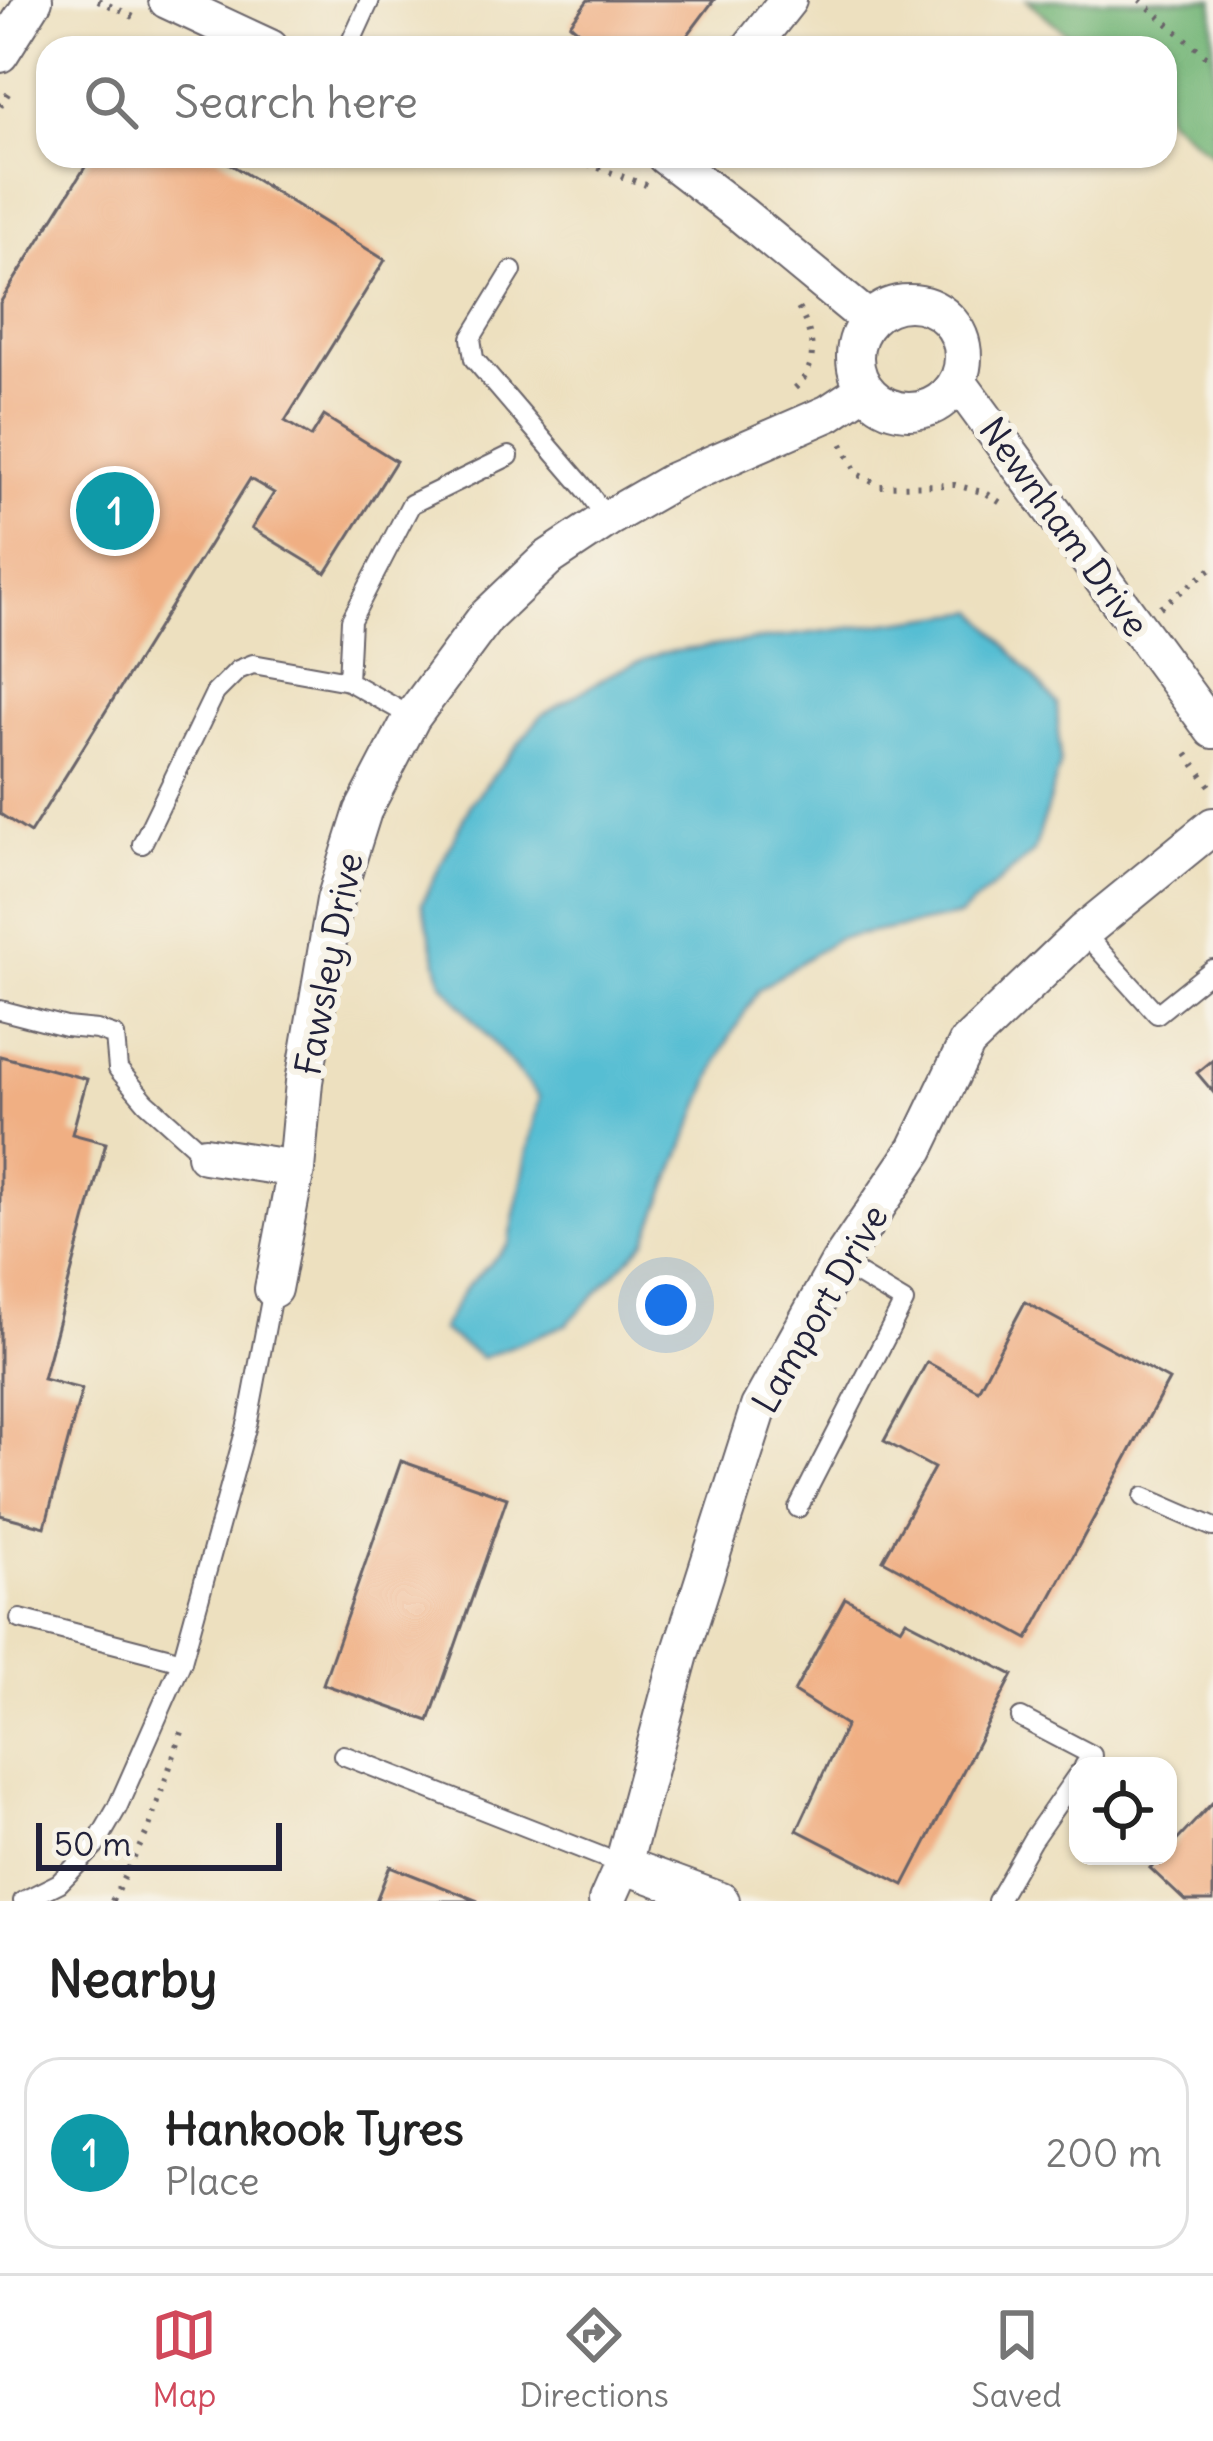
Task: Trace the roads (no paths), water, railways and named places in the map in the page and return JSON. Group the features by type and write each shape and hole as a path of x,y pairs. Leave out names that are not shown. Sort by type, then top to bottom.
{"street":[{"path":"0,54 34,0"},
{"path":"167,0 244,36"},
{"path":"760,36 788,0"},
{"path":"657,171 742,215 869,320"},
{"path":"909,302 931,306 949,319 961,338 964,361 947,397 913,411 878,402 856,372 854,354 869,320 887,307 909,302"},
{"name":"Newnham Drive","path":"958,382 1200,741"},
{"name":"Fawsley Drive","path":"273,1289 296,1169 304,1082 335,900 363,812 412,717 486,617 547,559 673,481 829,412 865,389"},
{"name":"Lamport Drive","path":"607,1901 623,1865 680,1654 759,1407 839,1263 916,1149 967,1043 1083,932 1213,826"},
{"path":"205,1155 296,1169"},
{"path":"623,1865 722,1901"}],"lane":[{"path":"354,36 370,0"},
{"path":"512,271 471,338 473,359 607,519"},
{"path":"348,681 351,620 411,504 509,456"},
{"path":"142,844 215,694 238,670 253,664 348,681 412,717"},
{"path":"1083,932 1157,1013 1213,969"},
{"path":"0,1010 115,1036 118,1069 146,1102 205,1155"},
{"path":"798,1508 904,1302 839,1263"},
{"path":"23,1901 58,1883 95,1846 117,1808 182,1661 248,1421 273,1289"},
{"path":"1144,1497 1213,1527"},
{"path":"20,1619 182,1661"},
{"path":"1021,1718 1090,1757"},
{"path":"343,1755 623,1865"},
{"path":"997,1901 1069,1787"}],"water":[{"path":"977,611 1057,704 1060,765 1034,852 959,916 836,939 758,990 723,1049 646,1241 567,1324 482,1358 441,1330 465,1288 509,1244 539,1097 442,982 422,903 471,803 541,716 616,671 661,653"}],"place":[{"name":"Hankook Tyres","path":"115,511"}]}
